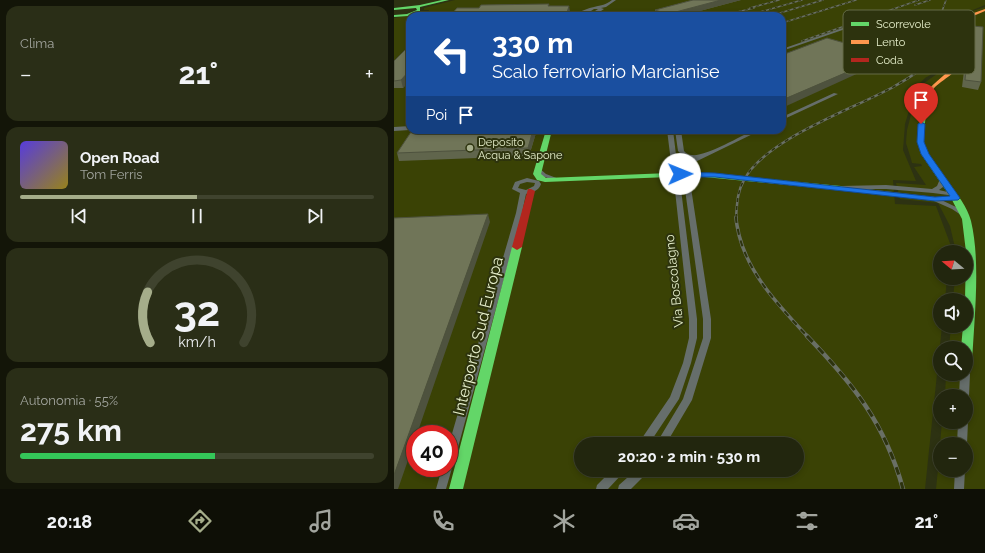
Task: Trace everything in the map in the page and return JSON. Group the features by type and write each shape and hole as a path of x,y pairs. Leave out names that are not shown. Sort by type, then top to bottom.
{"street":[{"path":"395,14 447,0"},
{"path":"596,12 614,0"},
{"path":"577,10 600,9 606,12"},
{"path":"582,12 589,10"},
{"path":"975,14 985,10"},
{"path":"786,49 843,29"},
{"path":"949,74 931,87 924,100 920,142 925,154 954,196 966,219 971,253 967,341"},
{"path":"786,117 836,94"},
{"path":"394,129 406,128"},
{"path":"549,134 537,174 540,178 551,180 697,174 841,188 933,191 954,196"},
{"name":"Via Boscolagno","path":"648,437 674,399 687,363 693,338 693,319 671,134"},
{"name":"Via Boscolagno","path":"665,437 687,400 707,338 707,319 685,168 688,160 681,151 679,134"},
{"path":"674,160 680,164 705,155 750,134"},
{"path":"933,191 940,187 943,179"},
{"path":"876,190 935,199 954,208 966,219"},
{"name":"Interporto Sud Europa","path":"458,430 519,213 527,191"},
{"name":"Interporto Sud Europa","path":"456,489 527,191"},
{"path":"935,199 954,196"},
{"path":"441,489 444,477"},
{"path":"601,489 613,477"},
{"path":"623,489 635,477"},
{"path":"959,489 960,477"}],"shaded area":[{"path":"455,0 985,0 985,5 973,10 843,10 843,74 932,74 925,78 916,87 905,124 903,150 916,181 893,180 895,204 936,206 951,245 933,245 933,285 946,285 946,293 933,293 933,333 941,333 940,341 933,341 933,381 936,381 935,389 933,389 933,412 925,489 394,489 394,18 406,16 406,134 786,134 786,12 428,12 429,10 424,10 424,8"},
{"path":"985,7 985,489 936,489 937,477 973,477 973,437 941,437 941,429 973,429 973,389 945,389 946,381 973,381 973,341 950,341 950,333 973,333 973,293 954,293 954,285 973,285 973,245 954,245 950,226 938,203 900,199 896,183 926,185 914,167 922,166 921,164 912,163 906,143 907,130 920,86 937,74 975,74 975,10"}],"building":[{"path":"693,0 721,0 676,12 662,12 655,10"},
{"path":"549,4 548,6 569,6 567,12 454,12 457,8 479,8 481,5"},
{"path":"975,26 983,27 981,82 965,80 966,74 975,74"},
{"path":"827,38 843,43 843,74 786,98 786,53"},
{"path":"406,49 406,74 401,80 394,81 394,61"},
{"path":"410,134 532,134 528,148 397,153"},
{"path":"488,214 412,425 406,425 406,442 394,475 394,218"}],"railway":[{"path":"750,8 779,0"},
{"path":"760,12 802,0"},
{"path":"783,12 823,0"},
{"path":"786,22 856,0"},
{"path":"890,10 919,0"},
{"path":"915,5 930,0"},
{"path":"942,10 946,0"},
{"path":"737,12 754,8"},
{"path":"802,41 843,27"},
{"path":"736,217 737,203 744,180 755,165 771,151 790,138 812,126 878,95 915,74"},
{"path":"736,217 739,235 750,264 776,302 808,337"},
{"path":"807,336 839,371 866,406 887,444 896,465 903,489"}],"traffic: fast":[{"path":"394,9 420,6 447,0"},
{"path":"416,12 419,11 418,8"},
{"path":"394,16 406,15"},
{"path":"926,97 920,141 925,154 955,198 966,219 969,236 971,279 967,341"},
{"path":"548,134 537,174 540,178 545,180 694,174 841,188"},
{"path":"456,489 517,247"}],"traffic: slow":[{"path":"975,14 985,10"},
{"path":"926,97 933,86 948,74"}],"traffic: jam":[{"path":"517,247 531,191"}],"place":[{"name":"Deposito Acqua & Sapone","path":"470,148"}],"route":[{"path":"680,174 715,175 935,199 956,198 925,154 920,142 921,124"}]}
